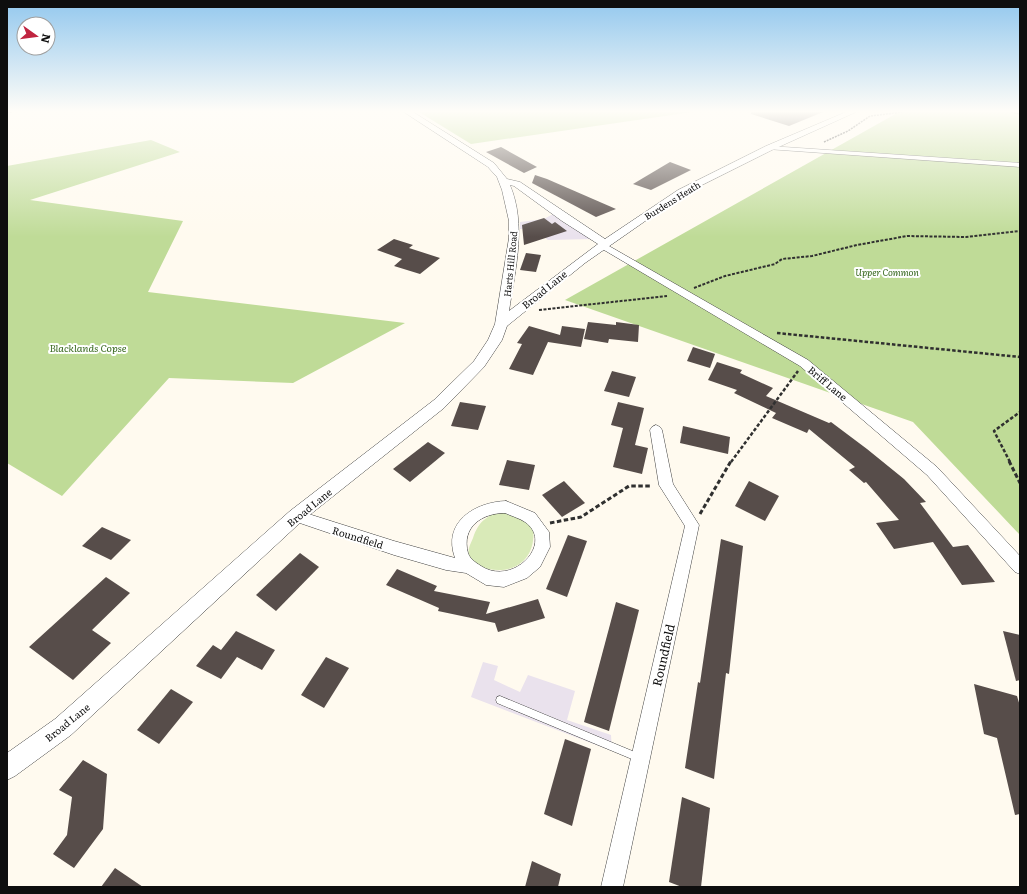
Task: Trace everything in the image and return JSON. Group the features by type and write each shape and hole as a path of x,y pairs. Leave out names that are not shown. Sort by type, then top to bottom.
{"street":[{"name":"Harts Hill Road","path":"475,154 496,170 504,181 513,215 514,238 508,319"},
{"name":"Burdens Heath","path":"603,244 681,192 758,154"},
{"path":"859,154 1020,165"},
{"path":"504,181 518,184 603,244"},
{"name":"Briff Lane","path":"603,244 804,363 932,471 1020,567"},
{"name":"Broad Lane","path":"7,768 63,727 296,516 439,404 479,364 508,319 546,287 603,244"},
{"path":"656,430 666,485 692,525"},
{"path":"468,566 461,555 459,543 462,531 468,520 479,512 492,508 506,507 519,510 530,517 538,526"},
{"name":"Roundfield","path":"296,516 401,550 446,563 468,566 479,574 492,578 506,579 519,575 530,568 538,559 542,548 542,536 538,526"},
{"name":"Roundfield","path":"612,887 692,525"}],"lane":[{"path":"500,700 640,758"}],"path":[{"path":"508,319 662,297 725,276 775,264 782,259 812,256 857,245 907,236 966,237 1020,231"},
{"path":"749,331 1020,357"},
{"path":"692,525 732,460 804,363"},
{"path":"1020,412 994,432 1020,483"},
{"path":"538,526 581,517 629,486 666,485"}],"shaded area":[{"path":"553,214 593,239 548,240 535,230 520,229 520,222 544,219"},
{"path":"483,662 498,666 494,680 520,692 528,675 575,691 567,720 611,735 612,751 471,697"}],"green space":[{"name":"Blacklands Copse","path":"75,154 175,154 30,200 183,221 148,292 405,323 293,383 169,378 62,496 7,463 7,166"},
{"name":"Upper Common","path":"825,154 1020,154 1020,535 913,422 565,300"},
{"path":"505,510 533,526 532,546 529,554 524,561 509,569 499,570 480,567 471,561 468,551 475,532 481,523 489,516"}],"building":[{"path":"489,154 513,154 537,167 524,173"},
{"path":"670,162 691,170 651,190 633,184"},
{"path":"535,175 616,209 596,217 532,183"},
{"path":"544,218 552,224 555,222 567,231 524,245 522,225"},
{"path":"394,239 413,245 409,248 440,258 420,274 394,266 402,259 377,250"},
{"path":"526,253 541,255 536,272 520,270"},
{"path":"588,322 616,325 616,322 639,325 638,342 609,339 608,343 584,339"},
{"path":"529,326 560,335 562,326 585,329 581,347 548,342 533,375 509,369 522,344 517,343"},
{"path":"693,347 715,354 710,368 687,361"},
{"path":"717,362 742,370 740,373 773,388 766,396 829,423 831,422 867,449 904,479 926,502 920,503 953,547 968,545 995,582 962,585 933,542 894,549 876,523 899,520 866,482 864,483 849,470 855,467 809,429 807,433 772,418 776,413 734,393 737,390 708,380"},
{"path":"612,371 636,377 629,397 604,391"},
{"path":"460,402 486,406 478,430 451,426"},
{"path":"618,402 644,408 635,445 648,448 642,474 613,467 623,428 611,425"},
{"path":"683,426 730,437 728,454 680,443"},
{"path":"428,442 445,453 410,482 393,469"},
{"path":"507,460 535,465 529,490 499,485"},
{"path":"564,481 585,503 562,517 542,495"},
{"path":"749,481 779,496 765,521 735,506"},
{"path":"102,527 131,540 111,560 82,546"},
{"path":"568,535 587,541 567,597 546,589"},
{"path":"721,539 743,546 729,674 726,673 714,779 685,768 698,682 700,683"},
{"path":"300,553 319,567 276,611 256,595"},
{"path":"397,569 437,586 434,591 490,602 486,614 538,599 545,618 498,632 495,623 438,611 439,608 386,585"},
{"path":"106,577 130,593 92,630 111,643 73,680 29,647"},
{"path":"616,602 639,610 609,731 584,722"},
{"path":"236,631 275,650 262,670 237,657 221,679 196,666 213,645 221,650"},
{"path":"1003,631 1020,635 1020,680 1016,681"},
{"path":"326,657 349,668 324,708 301,695"},
{"path":"974,684 1017,696 1020,706 1020,814 1015,815 997,738 984,734"},
{"path":"171,689 193,702 159,744 137,730"},
{"path":"565,739 591,749 572,826 544,814"},
{"path":"83,760 107,774 103,829 74,868 53,854 67,835 72,797 59,790"},
{"path":"682,797 710,808 701,887 682,887 669,882"},
{"path":"532,861 561,874 558,887 525,887"},
{"path":"115,868 143,887 101,887"}]}
